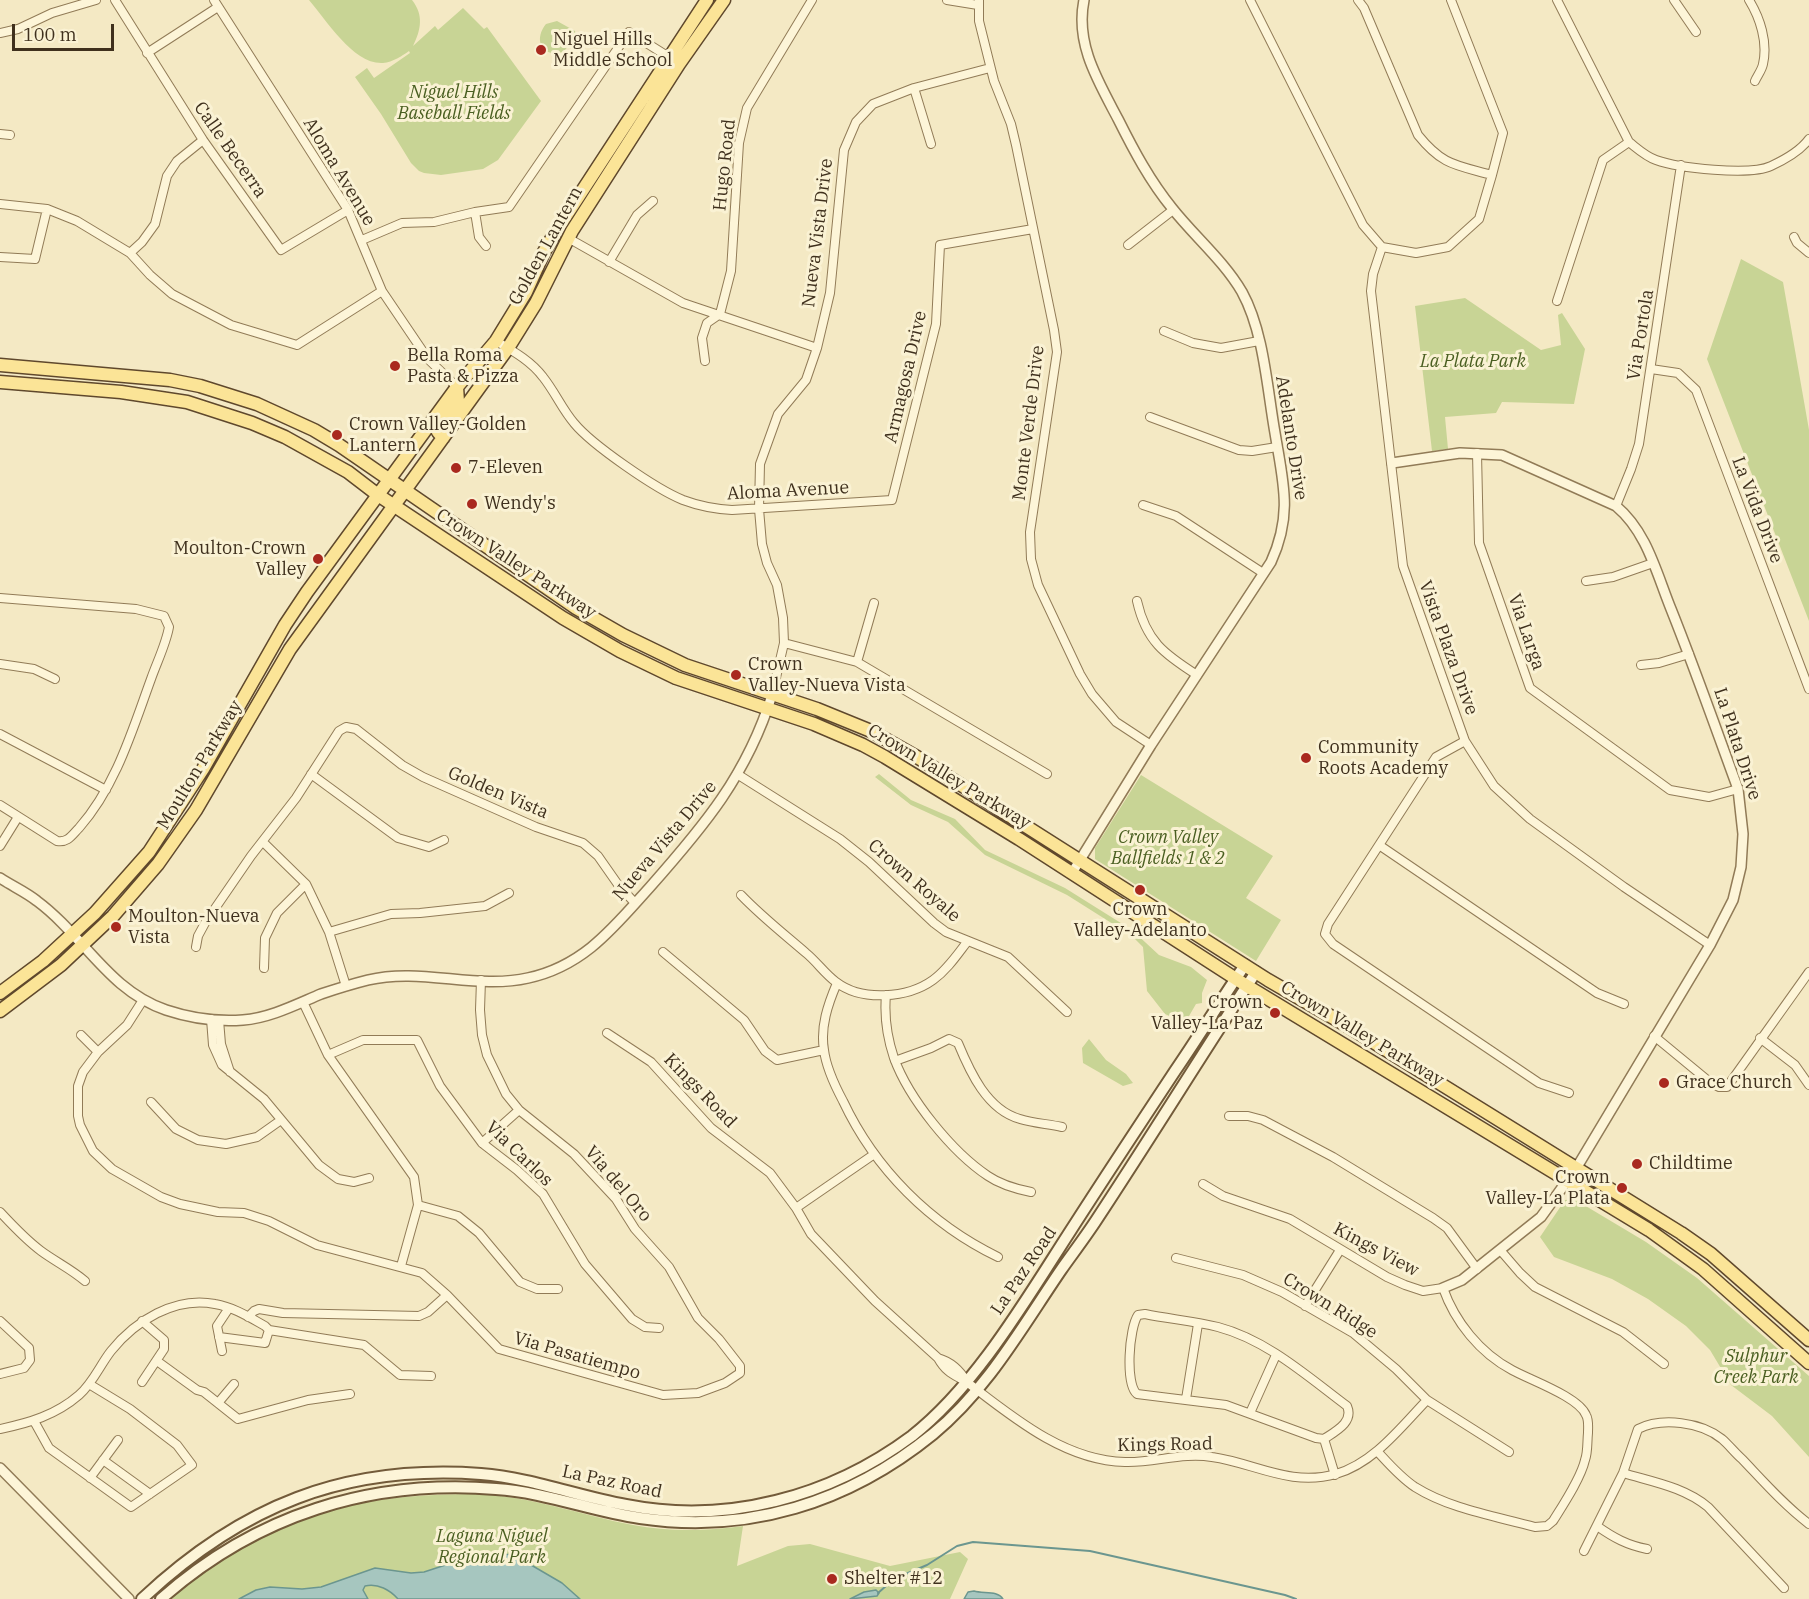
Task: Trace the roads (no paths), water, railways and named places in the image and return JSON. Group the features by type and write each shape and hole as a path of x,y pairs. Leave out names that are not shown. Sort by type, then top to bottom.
{"main road":[{"name":"Golden Lantern","path":"394,505 508,348 536,303 568,238 674,61 707,0"},
{"name":"Golden Lantern","path":"378,495 457,387 496,341 526,292 556,231 588,181 674,61 724,0"},
{"path":"538,265 546,262 559,241 568,238 566,225 590,188 588,181"},
{"path":"443,438 438,432 458,402 457,387 472,382 488,363 498,361"},
{"name":"Crown Valley Parkway","path":"0,365 143,376 200,386 257,404 314,430 601,623 685,665 817,709 871,731 941,772 1251,969 1577,1167 1710,1254 1809,1340"},
{"name":"Crown Valley Parkway","path":"0,382 121,392 187,402 252,423 328,459 563,618 620,651 676,678 814,724 878,753 909,770 1247,986 1568,1180 1680,1251 1809,1362"},
{"name":"Moulton Parkway","path":"0,993 43,961 95,913 149,852 203,769 285,625 337,549 378,495"},
{"name":"Moulton Parkway","path":"0,1011 61,965 136,891 177,839 290,649 394,505"},
{"name":"La Paz Road","path":"142,1599 200,1549 245,1521 296,1498 370,1479 451,1473 498,1476 537,1483 630,1506 654,1510 700,1511 742,1508 809,1492 868,1465 930,1421 967,1382 1054,1257 1236,978 1251,969"},
{"name":"La Paz Road","path":"161,1599 185,1578 250,1536 276,1523 328,1505 383,1493 450,1488 498,1489 543,1496 638,1518 703,1522 776,1513 844,1491 895,1461 935,1433 977,1390 1005,1354 1096,1220 1247,986 1251,969"},
{"path":"844,1491 845,1477"},
{"path":"152,1599 172,1581 182,1576 185,1578"}],"street":[{"path":"0,33 18,29 52,13 96,0"},
{"name":"Calle Becerra","path":"115,0 204,140 281,250 348,210"},
{"name":"Hugo Road","path":"720,314 731,271 740,143 747,108 812,0"},
{"path":"947,0 979,3"},
{"name":"Adelanto Drive","path":"1072,873 1151,745 1263,573 1277,548 1286,512 1285,494 1253,317 1235,280 1173,210 1143,168 1091,68 1081,26 1084,0"},
{"path":"1250,0 1363,225 1383,247 1416,253 1448,248 1479,219 1503,134 1451,0"},
{"path":"1358,0 1364,8 1418,135 1432,152 1447,162 1492,175"},
{"path":"1557,0 1629,142 1655,160 1733,172 1770,167 1804,145 1809,139"},
{"path":"1674,0 1696,32"},
{"path":"1749,0 1756,12 1765,40 1763,65 1755,81"},
{"name":"Monte Verde Drive","path":"979,3 979,21 990,68 1013,135 1057,352 1030,532 1031,559 1038,585 1092,694 1116,722 1151,745"},
{"path":"147,53 216,4"},
{"name":"Aloma Avenue","path":"216,4 348,210 382,291 428,359 457,387"},
{"path":"362,240 402,224 434,222 509,207 629,32 674,61"},
{"name":"Nueva Vista Drive","path":"0,878 38,901 113,978 143,1000 182,1015 215,1020 244,1020 269,1014 371,979 399,976 513,981 530,978 569,963 599,943 703,826 730,788 749,753 768,709 784,643 781,602 762,544 759,509 760,464 778,414 806,380 817,348 830,293 844,150 856,122 873,104 914,88 990,68"},
{"path":"914,88 931,144"},
{"path":"0,134 10,135"},
{"path":"130,252 142,242 155,224 166,176 177,160 204,140"},
{"path":"1557,301 1603,160 1629,142"},
{"name":"Via Portola","path":"1616,506 1639,444 1681,165"},
{"path":"609,262 637,215 653,201"},
{"path":"0,204 47,209 77,221 130,252 150,275 172,294 231,325 297,345 382,291"},
{"path":"0,257 36,259 47,209"},
{"path":"1128,245 1173,210"},
{"path":"475,212 479,237 486,246"},
{"name":"Armagosa Drive","path":"892,500 936,324 940,245 1033,229"},
{"path":"1794,237 1797,243 1809,253"},
{"path":"568,238 683,303 817,348"},
{"name":"Vista Plaza Drive","path":"1383,247 1373,274 1371,291 1403,566 1466,741 1494,786 1530,819 1624,887 1710,945"},
{"path":"705,361 702,338 707,323 720,314"},
{"path":"1164,331 1193,344 1221,348 1259,341"},
{"name":"Aloma Avenue","path":"496,341 530,364 544,378 565,411 587,438 681,499 706,508 732,510 892,500"},
{"name":"La Vida Drive","path":"1651,369 1677,373 1696,390 1809,689"},
{"path":"1150,417 1239,450 1252,451 1277,447"},
{"name":"La Plata Drive","path":"1392,463 1460,453 1502,455 1616,506 1636,525 1643,537 1689,654 1738,789 1743,834 1741,867 1733,900 1710,945 1577,1167 1542,1216 1478,1269 1462,1280 1443,1288"},
{"name":"Via Larga","path":"1477,453 1479,543 1530,688 1601,742 1670,790 1709,797 1738,789"},
{"path":"1143,505 1176,516 1263,573"},
{"path":"1586,581 1613,577 1653,562"},
{"path":"0,598 136,609 158,614 167,621 168,632 119,765 87,819 70,837 57,842 0,805"},
{"path":"1137,601 1141,618 1156,644 1168,657 1197,675"},
{"path":"856,662 874,603"},
{"path":"784,643 856,662 1047,774"},
{"path":"1641,665 1659,663 1689,654"},
{"path":"0,664 34,669 56,679"},
{"name":"Golden Vista","path":"311,774 339,731 346,727 353,727 402,765 423,777 536,827 583,843 598,856 615,882 635,903"},
{"path":"0,734 106,790"},
{"path":"1466,741 1436,757 1328,924 1324,934 1333,944 1539,1083 1569,1094"},
{"path":"196,947 198,936 205,923 287,811 311,774 398,838 429,847 444,840"},
{"name":"Crown Royale","path":"737,774 840,839 869,862 946,932 1008,957 1067,1012"},
{"path":"0,846 18,817"},
{"path":"263,842 306,884 329,932 346,986"},
{"path":"1379,845 1597,993 1624,1004"},
{"path":"264,968 265,938 277,913 306,884"},
{"path":"329,932 391,914 484,906 509,893"},
{"path":"741,894 759,914 812,958 837,983 857,991 886,995 904,993 933,980 949,965 967,942"},
{"path":"663,952 744,1020 765,1051 777,1060 824,1050"},
{"path":"1654,1036 1711,1083 1719,1087 1726,1087 1809,972"},
{"name":"Via del Oro","path":"481,980 482,1035 487,1055 501,1085 519,1110 574,1154 615,1199 635,1229 669,1267 698,1318 719,1339 740,1366 741,1371"},
{"path":"837,983 828,1005 824,1028 824,1050 835,1086 853,1124 873,1155 918,1202 947,1228 978,1248 998,1257"},
{"path":"886,995 884,1016 895,1061 929,1118 959,1152 988,1176 1013,1189 1031,1192"},
{"name":"Via Pasatiempo","path":"143,1000 127,1024 98,1052 83,1072 78,1086 80,1125 93,1151 112,1169 161,1197 180,1204 218,1212 244,1213 269,1221 317,1245 422,1273 447,1295 499,1349 647,1393 672,1396 695,1394 725,1383 741,1371"},
{"path":"303,1002 328,1055 414,1177 418,1205 401,1266"},
{"path":"215,1020 221,1044 220,1053 230,1072 264,1099 319,1165 338,1179 354,1182 369,1179"},
{"name":"Kings Road","path":"607,1033 651,1062 711,1128 770,1173 796,1208 811,1234 875,1301 938,1358 956,1378 967,1382 1001,1409 1064,1447 1097,1459 1126,1462 1209,1456 1270,1473 1305,1479 1352,1469 1377,1451 1427,1400"},
{"path":"81,1035 98,1052"},
{"path":"895,1061 931,1048 948,1038 958,1043 980,1086 992,1101 1018,1119 1062,1127"},
{"path":"1760,1038 1795,1065 1809,1085"},
{"name":"Via Carlos","path":"328,1055 363,1040 417,1040 440,1086 482,1143 543,1194 585,1264 632,1319 645,1327 659,1328"},
{"path":"151,1102 176,1129 198,1140 226,1144 257,1137 281,1120"},
{"path":"482,1143 519,1110"},
{"path":"1229,1116 1248,1116 1263,1120 1333,1157 1433,1218 1447,1228 1478,1269"},
{"path":"796,1208 873,1155"},
{"name":"Kings View","path":"1203,1184 1223,1196 1290,1219 1405,1286 1423,1291 1443,1288"},
{"path":"418,1205 458,1216 479,1233 520,1282 537,1289 558,1289"},
{"path":"0,1212 26,1239 85,1281"},
{"path":"1305,1306 1340,1250"},
{"path":"1501,1251 1534,1287 1623,1332 1664,1364"},
{"name":"Crown Ridge","path":"1176,1258 1264,1282 1353,1333 1396,1369 1427,1400 1509,1452"},
{"path":"1377,1451 1399,1474 1434,1497 1535,1527 1547,1526 1553,1521 1586,1460 1588,1425 1581,1407 1546,1385 1511,1370 1487,1351 1458,1322 1443,1288"},
{"path":"248,1317 258,1309 283,1313 419,1316 428,1312 447,1295"},
{"path":"0,1429 34,1421 68,1404 89,1384 112,1349 142,1321 161,1311 185,1305 213,1303 248,1317 269,1330 364,1345 400,1375 430,1376"},
{"path":"222,1351 217,1326 229,1308"},
{"path":"1145,1314 1216,1327 1254,1341 1276,1355 1347,1406 1350,1413 1348,1420 1324,1439 1316,1438 1226,1405 1137,1395 1132,1390 1130,1359 1134,1321 1138,1315 1145,1314"},
{"path":"0,1321 29,1348 30,1360 24,1368 0,1374"},
{"path":"142,1321 164,1340 164,1349 142,1382"},
{"path":"1186,1399 1198,1324"},
{"path":"219,1336 266,1343 269,1330"},
{"path":"1250,1413 1276,1355"},
{"path":"157,1361 238,1419 308,1400 350,1394"},
{"path":"34,1421 50,1448 131,1507 192,1465 177,1445 130,1409 89,1384"},
{"path":"218,1403 234,1384"},
{"path":"1584,1551 1623,1473 1638,1429 1664,1422 1700,1428 1721,1438 1809,1524"},
{"path":"1324,1439 1335,1474"},
{"path":"90,1478 118,1440"},
{"path":"103,1460 150,1494"},
{"path":"0,1468 129,1599"},
{"path":"1623,1473 1677,1488 1697,1498 1784,1588"},
{"path":"1597,1526 1615,1539 1631,1546 1647,1549"}],"water":[{"path":"491,1553 514,1555 562,1583 580,1599 398,1599 383,1588 370,1585 365,1586 363,1590 368,1599 239,1599 256,1590 270,1587 302,1589 321,1587 375,1568 411,1573 424,1572 473,1556"},
{"path":"876,1590 879,1593 877,1596 850,1599 864,1592"},
{"path":"968,1592 998,1594 1003,1599 964,1599"}],"waterway":[{"path":"878,1593 894,1579 927,1565 957,1546 973,1542 1090,1551 1296,1599"}],"place":[{"name":"Niguel Hills Middle School","path":"541,50"},
{"name":"Bella Roma Pasta & Pizza","path":"395,366"},
{"name":"Crown Valley-Golden Lantern","path":"337,435"},
{"name":"7-Eleven","path":"456,468"},
{"name":"Wendy's","path":"472,504"},
{"name":"Moulton-Crown Valley","path":"318,559"},
{"name":"Crown Valley-Nueva Vista","path":"736,675"},
{"name":"Community Roots Academy","path":"1306,758"},
{"name":"Crown Valley-Adelanto","path":"1140,890"},
{"name":"Moulton-Nueva Vista","path":"116,927"},
{"name":"Crown Valley-La Paz","path":"1275,1013"},
{"name":"Grace Church","path":"1664,1083"},
{"name":"Childtime","path":"1637,1164"},
{"name":"Crown Valley-La Plata","path":"1622,1188"},
{"name":"Shelter #12","path":"832,1579"}],"park label":[{"name":"Niguel Hills Baseball Fields","path":"454,103"},
{"name":"La Plata Park","path":"1473,362"},
{"name":"Crown Valley Ballfields 1 & 2","path":"1168,848"},
{"name":"Sulphur Creek Park","path":"1756,1367"},
{"name":"Laguna Niguel Regional Park","path":"492,1547"}]}
